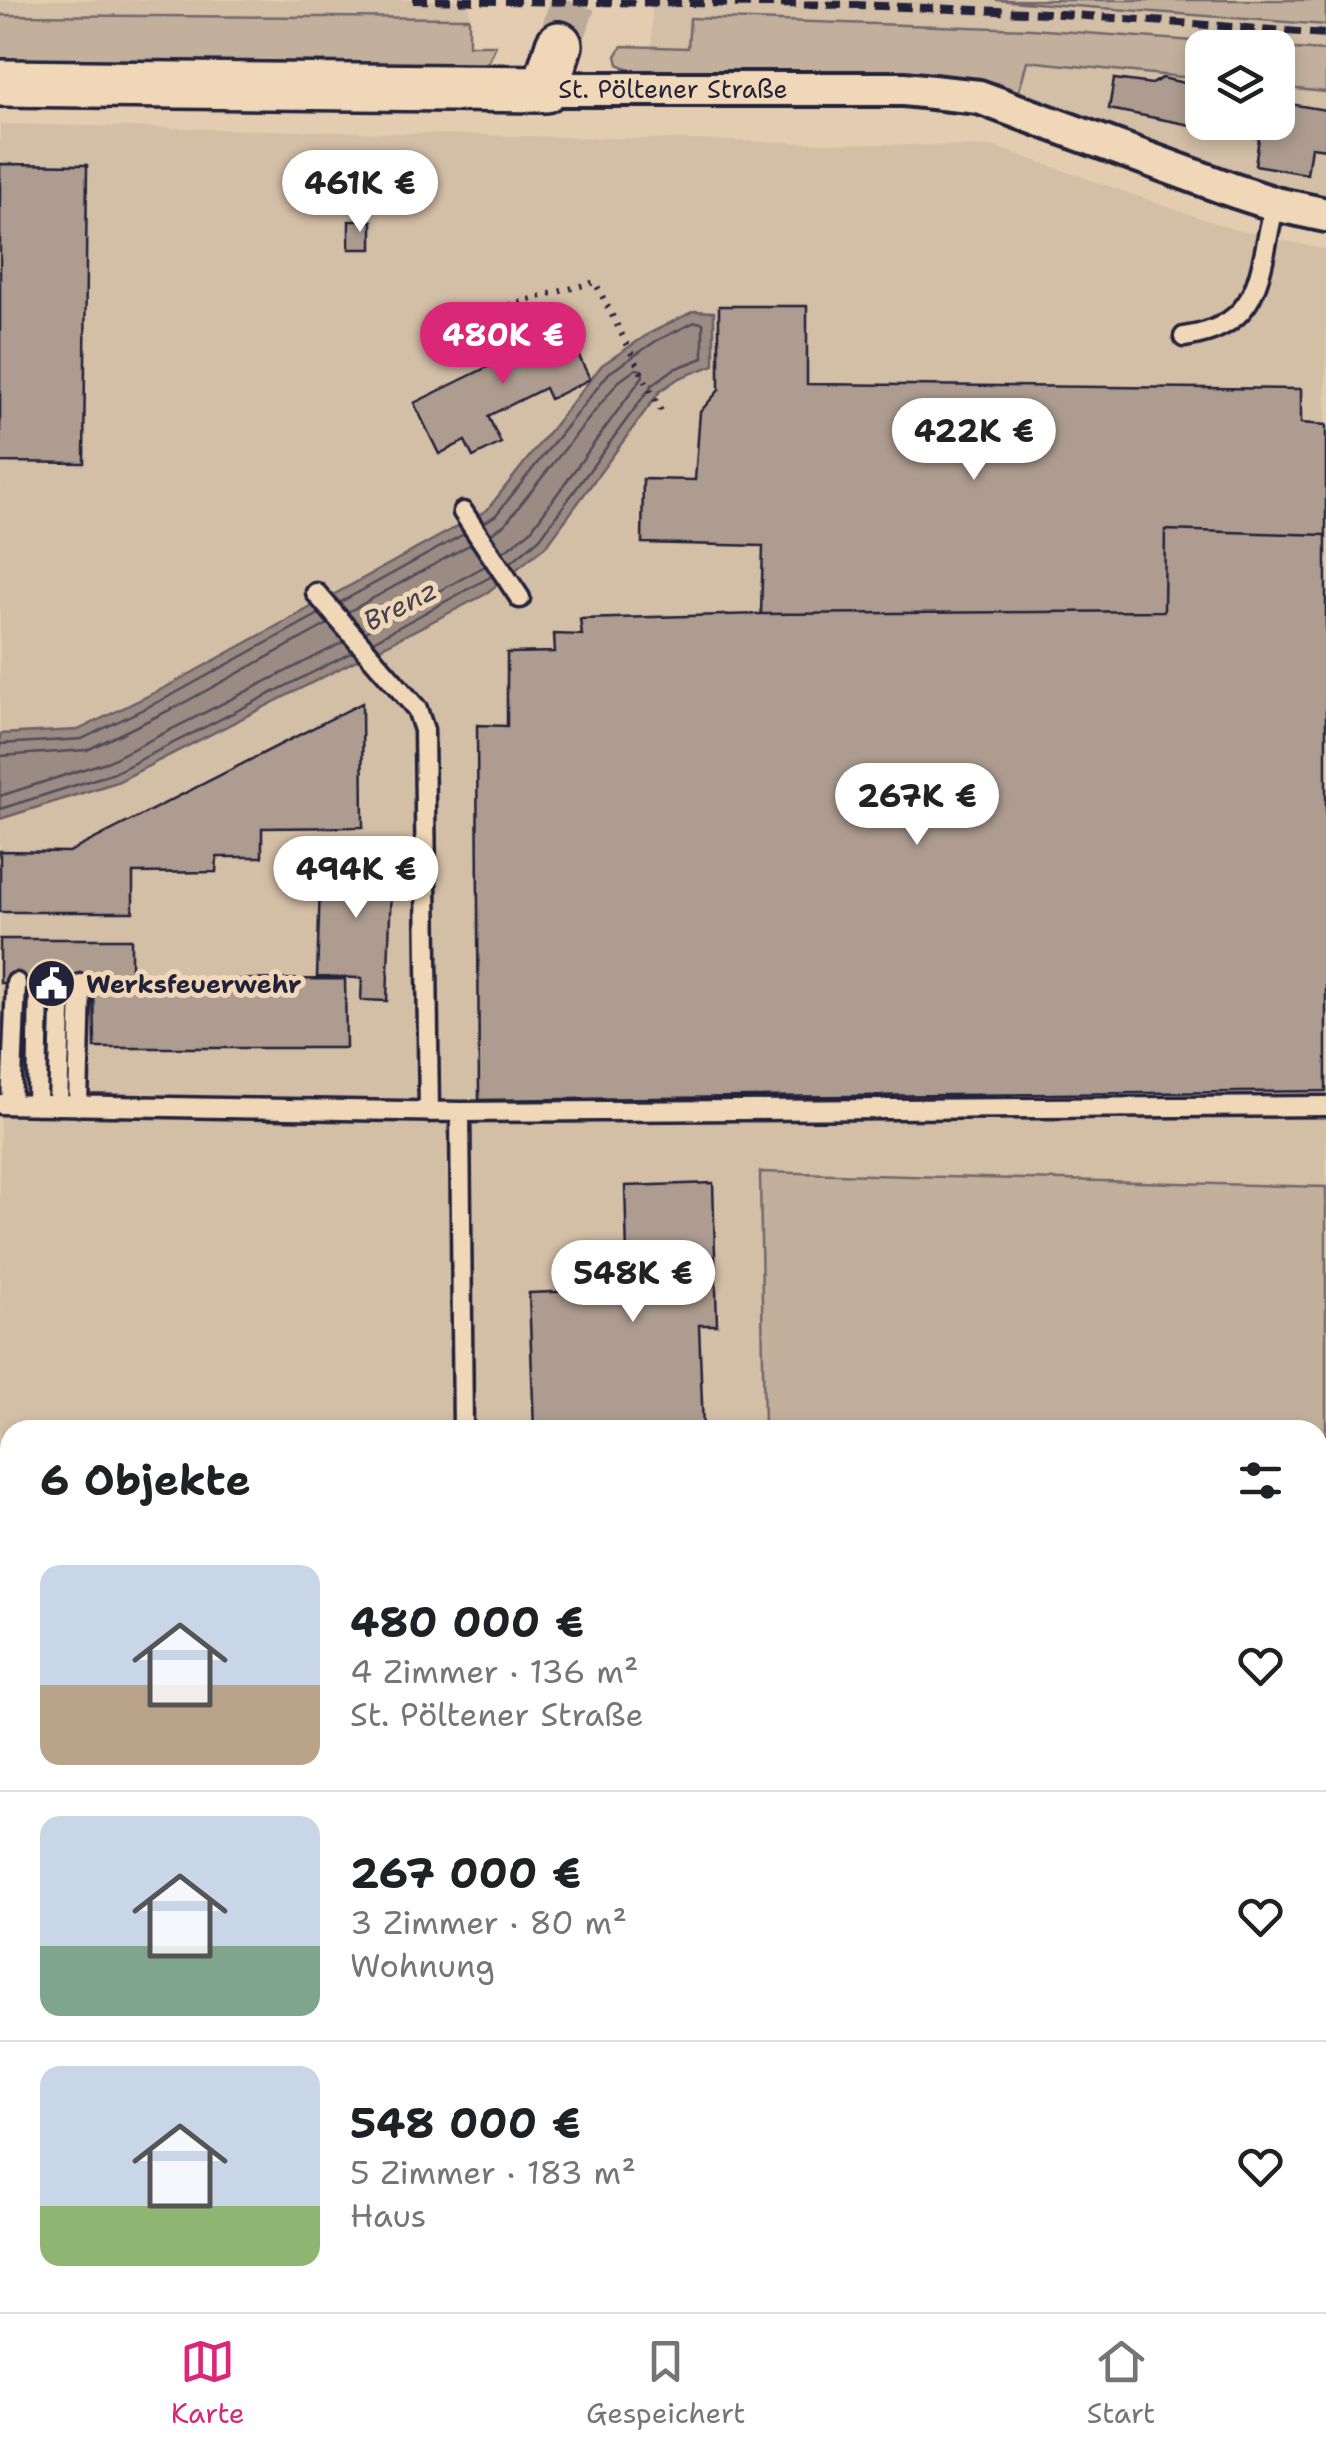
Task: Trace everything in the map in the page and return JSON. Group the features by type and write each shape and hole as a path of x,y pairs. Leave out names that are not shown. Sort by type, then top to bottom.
{"street":[{"path":"546,89 559,46"},
{"name":"St. Pöltener Straße","path":"0,83 904,89 979,97 1274,204 1326,215"}],"lane":[{"path":"1184,337 1211,334 1230,324 1252,298 1274,204"},
{"path":"463,512 520,598"},
{"path":"316,593 417,709 424,730 429,1112"},
{"path":"37,1105 39,983"},
{"path":"58,1105 71,983 78,1106"},
{"path":"16,984 6,1104 429,1112 1326,1106"},
{"path":"460,1112 464,1420"}],"path":[{"path":"508,305 594,282 663,415"}],"shaded area":[{"path":"0,0 469,0 469,18 0,15"},
{"path":"652,0 996,0 1326,25 1326,51 1295,49 1295,30 1185,30 1185,40 1031,29 690,19 689,48 652,46"},
{"path":"996,0 1326,0 1326,25"},
{"path":"0,15 469,18 469,45 496,45 489,61 475,70 0,69"},
{"path":"690,18 1031,29 1185,40 1185,77 1027,61 1017,98 961,77 637,73 618,64 616,56 622,46 688,48"},
{"path":"1295,49 1326,51 1326,92 1295,89"},
{"path":"1027,60 1185,77 1185,140 1295,140 1295,89 1326,92 1326,203 1275,189 1017,98"},
{"path":"0,124 996,147 1232,229 1326,250 1326,1420 0,1420"},
{"path":"760,1172 1326,1187 1326,1420 764,1420"}],"water":[{"name":"Brenz","path":"694,311 714,312 714,365 679,378 660,391 547,545 484,595 117,782 0,819 0,734 78,730 168,686 487,510 602,365 650,333"}],"building":[{"path":"1162,78 1185,83 1185,124 1109,109 1114,79 1152,84"},
{"path":"1295,105 1326,110 1326,149 1311,147 1307,174 1255,165 1259,140 1295,140"},
{"path":"0,164 87,165 84,463 0,462"},
{"path":"349,221 372,221 372,249 349,249"},
{"path":"719,306 807,306 807,384 1301,389 1301,423 1326,425 1326,535 1165,530 1164,611 761,614 763,546 642,543 643,479 695,480 700,412 719,390"},
{"path":"557,311 590,379 550,399 545,388 488,416 501,443 473,457 465,441 439,454 414,403 518,352 510,334"},
{"path":"1165,530 1326,535 1326,1091 479,1100 477,725 507,726 507,653 555,652 554,634 582,635 580,619 1164,611"},
{"path":"362,703 363,827 262,828 262,857 217,857 216,872 133,873 133,912 0,912 0,851 69,852"},
{"path":"321,854 392,857 387,1001 361,1000 362,978 317,977"},
{"path":"0,939 131,939 131,980 345,979 346,1048 95,1048 94,983 0,983"},
{"path":"713,1183 717,1325 699,1325 703,1420 534,1420 529,1293 628,1289 625,1186"}],"tunnel":[{"path":"559,45 574,0"}],"railway":[{"path":"413,0 856,5 1047,13 1326,34"}],"place":[{"name":"Werksfeuerwehr","path":"51,984"}]}
